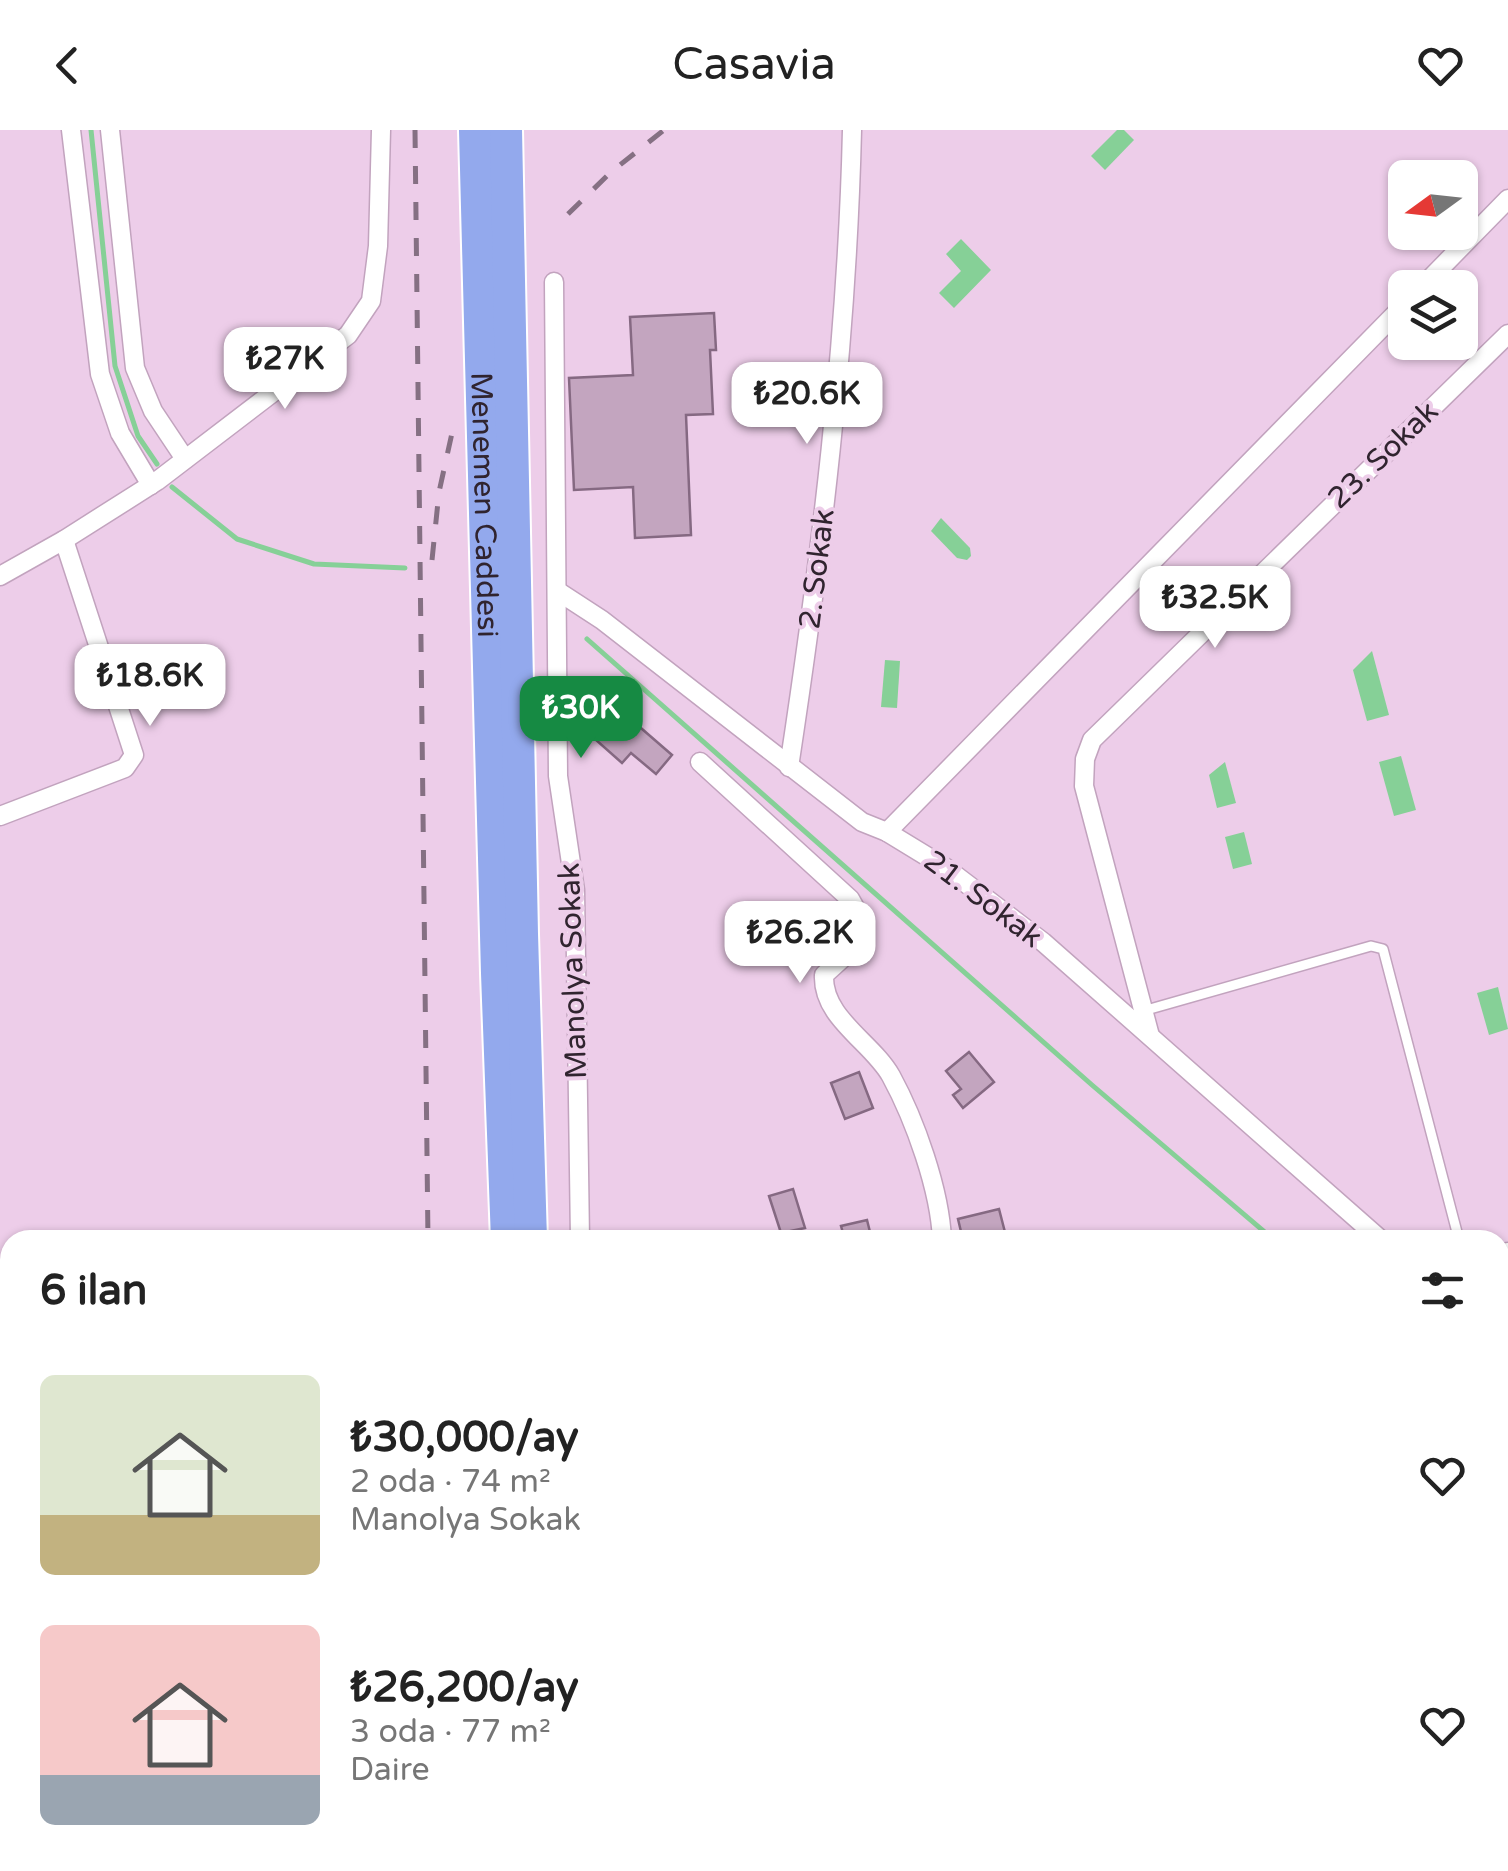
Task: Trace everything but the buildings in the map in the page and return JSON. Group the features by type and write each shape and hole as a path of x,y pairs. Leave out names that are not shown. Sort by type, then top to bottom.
{"highway":[{"name":"Menemen Caddesi","path":"476,130 507,1230"},
{"name":"Menemen Caddesi","path":"506,130 531,1230"}],"street":[{"path":"71,130 100,374 120,434 152,484"},
{"path":"0,576 152,484 348,336 371,301 375,277 381,130"},
{"name":"2. Sokak","path":"789,767 820,560 850,226 852,130"},
{"path":"114,131 135,368 153,411 186,460"},
{"path":"1439,270 1508,199"},
{"name":"Manolya Sokak","path":"554,282 558,776 574,890 580,1230"},
{"path":"887,832 1388,321"},
{"name":"23. Sokak","path":"1150,1036 1084,786 1085,759 1092,740 1508,334"},
{"path":"0,816 125,768 134,755 64,540"},
{"name":"21. Sokak","path":"558,592 602,620 862,822 887,832 946,868 1042,942 1370,1230"},
{"path":"700,762 850,900 864,924 858,944 824,975 824,989 831,1006 889,1072 915,1124 940,1230"}],"lane":[{"path":"1143,1010 1371,946 1384,950 1456,1230"}],"shaded area":[{"path":"1117,130 1124,130 1134,140 1105,170 1091,156"},
{"path":"961,239 991,270 954,308 939,293 961,271 946,254"},
{"path":"941,518 970,548 967,560 957,558 931,531"},
{"path":"1372,651 1389,715 1367,721 1353,670"},
{"path":"885,660 900,661 897,708 881,707"},
{"path":"1401,756 1416,810 1394,816 1379,762"},
{"path":"1225,762 1236,803 1217,808 1209,775"},
{"path":"1244,832 1252,864 1233,869 1225,837"},
{"path":"1498,987 1508,1029 1489,1035 1477,993"}],"waterway":[{"path":"91,130 115,366 138,436 157,464"},
{"path":"172,487 237,539 314,564 405,568"},
{"path":"587,639 1092,1085 1262,1230"}],"railway":[{"path":"415,130 428,1230"},
{"path":"568,214 611,172 664,130"},
{"path":"432,560 439,492 452,433"}]}
